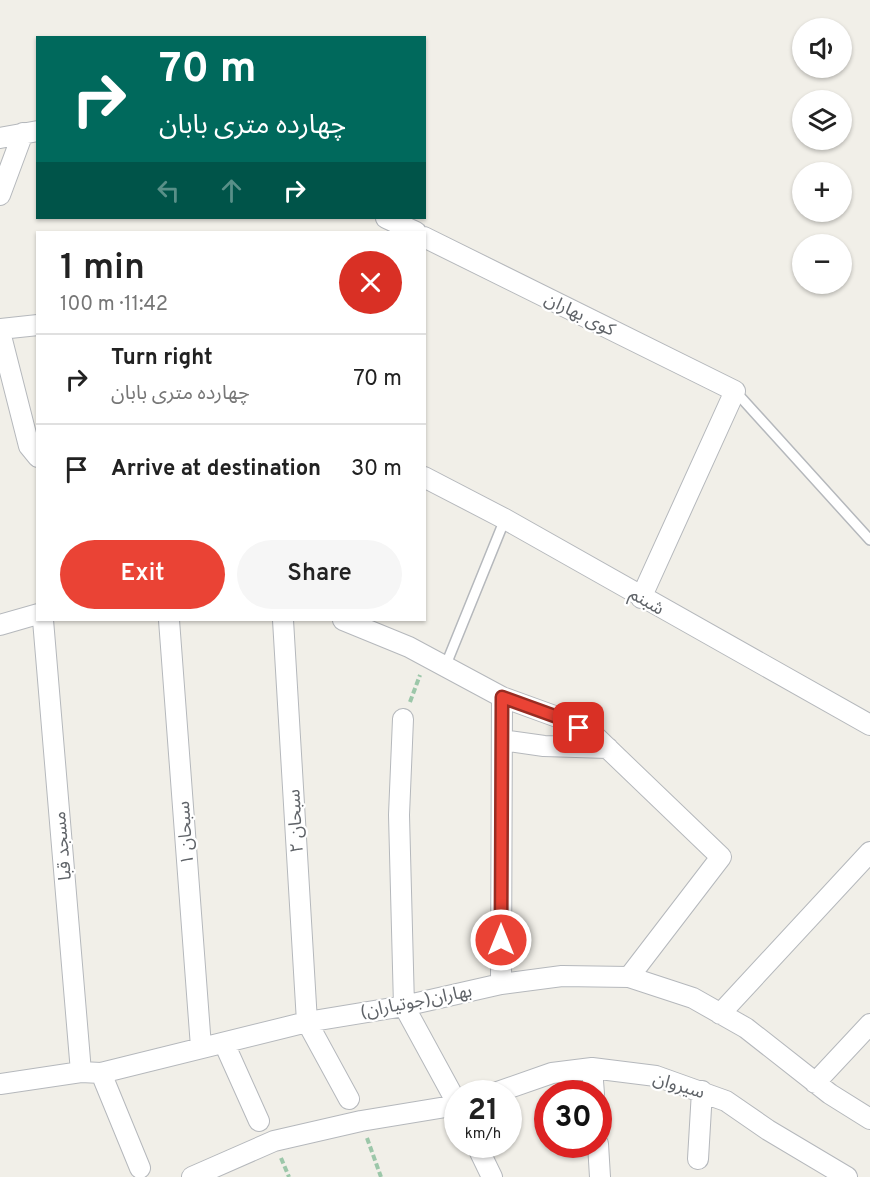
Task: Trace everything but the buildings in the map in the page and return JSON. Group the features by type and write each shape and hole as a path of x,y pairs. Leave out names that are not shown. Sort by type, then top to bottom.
{"street":[{"path":"0,138 30,132"},
{"path":"0,195 30,132"},
{"path":"388,219 414,231"},
{"name":"کوی بهاران","path":"426,238 735,391"},
{"path":"36,326 0,330 28,446 36,455"},
{"path":"641,598 735,391"},
{"name":"شبنم","path":"426,478 505,519 641,598 870,725"},
{"path":"0,626 36,615"},
{"name":"مسجد قبا","path":"43,621 91,1073 140,1168"},
{"name":"سبحان ۱","path":"169,621 201,1047"},
{"name":"سبحان ۲","path":"283,621 307,1022"},
{"path":"345,621 409,647 445,669 502,697 560,718 603,743 721,857 628,977"},
{"path":"501,984 502,697"},
{"path":"403,719 399,815 404,1006 444,1080"},
{"path":"502,740 544,746 603,743"},
{"path":"720,1014 870,852"},
{"name":"بهاران(جوتیاران)","path":"0,1084 91,1073 307,1022 404,1006 501,984 562,976 628,977 693,998 746,1028 815,1083 870,1119"},
{"path":"307,1022 349,1100"},
{"path":"815,1083 870,1024"},
{"path":"224,1043 259,1121"},
{"path":"592,1068 593,1080"},
{"name":"سیروان","path":"522,1084 552,1073 592,1068 656,1076 726,1101 825,1171 847,1177"},
{"path":"698,1159 702,1091"},
{"path":"192,1177 274,1142 361,1121 444,1107"},
{"path":"483,1158 492,1177"},
{"path":"599,1158 600,1177"}],"lane":[{"path":"735,391 870,540"},
{"path":"445,669 505,519"}],"path":[{"path":"403,719 426,658"},
{"path":"361,1121 381,1177"}],"route":[{"path":"501,940 502,697 560,718 579,728"}]}
